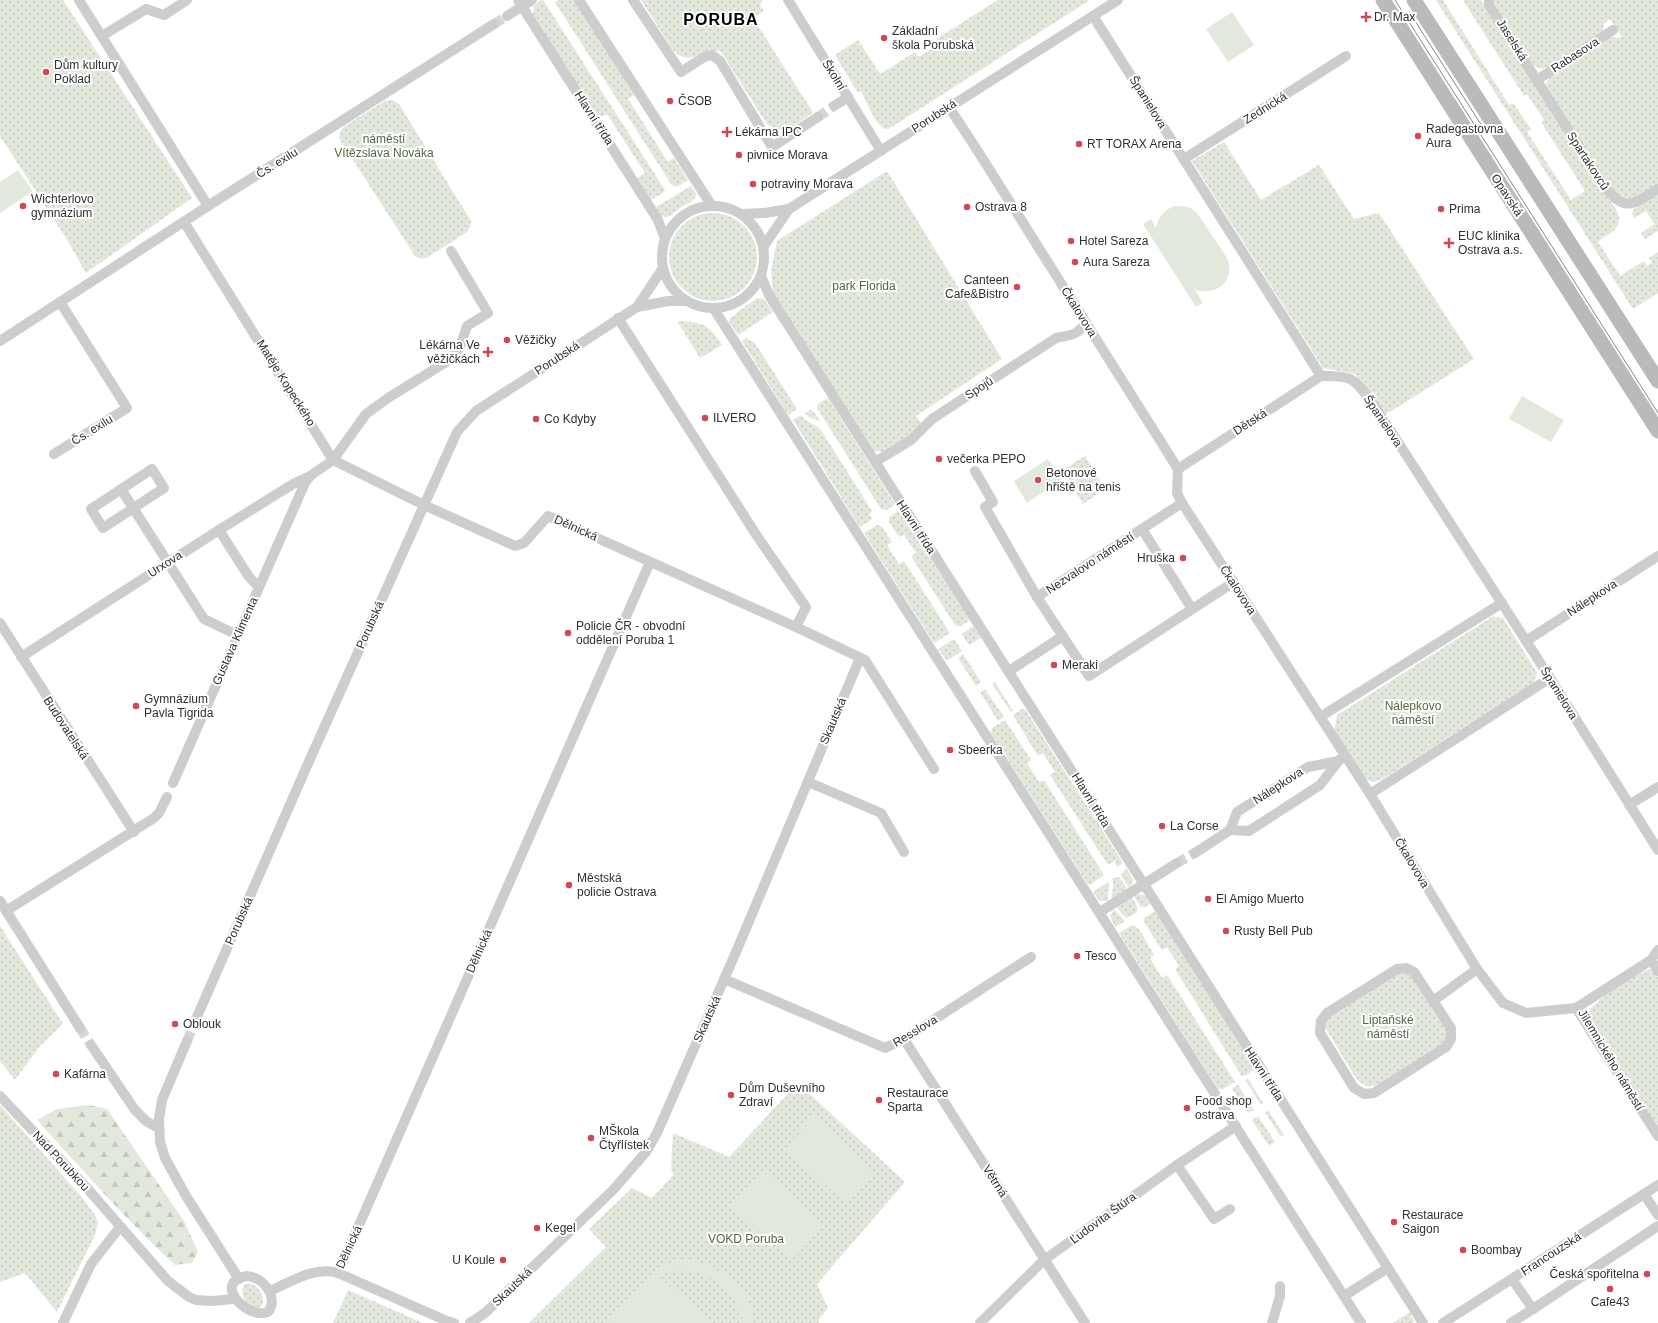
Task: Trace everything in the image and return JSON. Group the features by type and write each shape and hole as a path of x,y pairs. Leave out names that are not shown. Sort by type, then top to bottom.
{"main road":[{"name":"Opavská","path":"1383,0 1658,431"},
{"path":"1414,0 1658,381"}],"street":[{"path":"79,0 208,206"},
{"path":"102,36 146,4 164,15 187,0"},
{"path":"507,16 520,3 532,0"},
{"path":"579,0 712,206"},
{"path":"633,0 681,72 704,56 712,55 720,61 772,147 818,117"},
{"name":"Školní","path":"788,0 881,151"},
{"name":"Porubská","path":"764,246 789,208 1118,0"},
{"name":"Jaselská","path":"1489,0 1489,5 1536,80"},
{"name":"Hlavní třída","path":"520,3 658,220 665,238"},
{"name":"Španielova","path":"1093,16 1321,376 1347,376 1356,382 1374,404 1550,678 1658,850"},
{"name":"Čs. exilu","path":"0,342 208,206 494,24"},
{"name":"Rabasova","path":"1536,80 1613,30"},
{"name":"Zednická","path":"1184,159 1346,56"},
{"name":"Spartakovců","path":"1536,80 1612,198 1623,204 1635,203 1658,189"},
{"path":"834,106 848,97"},
{"name":"Čkalovova","path":"949,107 1178,469 1177,493 1182,503 1320,717 1342,758 1370,794 1477,969 1503,1003 1526,1013 1576,1008"},
{"path":"712,206 727,208 741,214 756,228 764,246 764,266 757,285 743,300 734,305 714,309 704,308 686,301 671,287 663,268 662,258 665,238 676,222 684,215 697,208 712,206"},
{"path":"741,214 770,212 789,208"},
{"name":"Matěje Kopeckého","path":"184,222 333,460"},
{"name":"Gustava Klimenta","path":"173,783 301,490 310,476 333,460 366,414 388,398 451,359 460,347 467,326 488,313 451,251"},
{"name":"Porubská","path":"637,307 663,268"},
{"name":"Hlavní třída","path":"761,276 769,295 1423,1323"},
{"name":"Porubská","path":"196,1019 310,759 457,432 473,414 498,396 637,307 668,301 686,301"},
{"name":"Čs. exilu","path":"54,454 127,408 60,302"},
{"path":"714,309 1362,1323"},
{"path":"618,318 757,536 806,607 796,627"},
{"name":"Spojů","path":"875,462 911,440 932,419 1056,338 1070,336 1079,332 1086,323"},
{"name":"Dětská","path":"1178,469 1321,376"},
{"path":"333,460 424,505"},
{"path":"152,469 164,488 133,508 103,528 91,509 152,469"},
{"path":"975,471 993,502 985,507 1037,597"},
{"name":"Urxova","path":"21,657 219,530 293,484 310,476"},
{"path":"121,489 204,619 237,635"},
{"name":"Nezvalovo náměstí","path":"1182,503 1037,597 1089,676 1234,582"},
{"name":"Dělnická","path":"424,505 515,546 524,543 548,516 796,627 860,658"},
{"name":"Nezvalovo náměstí","path":"1142,529 1192,609"},
{"name":"Gustava Klimenta","path":"219,530 249,577 259,587"},
{"name":"Nálepkova","path":"1526,641 1658,556"},
{"name":"Dělnická","path":"270,1291 309,1274 326,1270 338,1273 650,562"},
{"path":"1320,717 1502,603"},
{"name":"Budovatelská","path":"0,623 134,832"},
{"path":"1009,671 1063,636"},
{"path":"860,658 865,660 934,769"},
{"name":"Skautská","path":"470,1323 485,1313 613,1190 646,1152 657,1133 724,979 860,658"},
{"path":"1370,794 1550,678"},
{"name":"Nálepkova","path":"1342,758 1320,785 1249,831 1230,830 1237,812 1308,767 1342,758"},
{"path":"808,782 881,813 904,852"},
{"path":"1629,805 1658,787"},
{"path":"6,911 134,832 159,813 167,797"},
{"path":"1195,853 1230,830"},
{"path":"1100,912 1177,863"},
{"path":"0,900 80,1028"},
{"path":"1658,950 1651,960 1658,971"},
{"name":"Resslova","path":"724,979 885,1048 904,1039 1031,957"},
{"name":"Jilemnického náměstí","path":"1651,960 1576,1008 1658,1136"},
{"path":"1397,968 1406,968 1414,972 1433,1001 1451,1028 1451,1039 1446,1047 1374,1093 1364,1094 1354,1088 1320,1033 1321,1021 1327,1013 1397,968"},
{"path":"1433,1001 1477,969"},
{"name":"Větrná","path":"904,1039 1085,1323"},
{"path":"187,1041 162,1100 158,1128 160,1142 165,1158 186,1196 239,1279"},
{"path":"91,1045 140,1116 158,1128"},
{"name":"Nad Porubkou","path":"0,1096 86,1187 168,1281 189,1297 202,1301 213,1302 233,1299"},
{"name":"Ľudovíta Štúra","path":"980,1323 1044,1260 1177,1165 1236,1126"},
{"path":"1177,1165 1214,1220 1230,1209"},
{"name":"Francouzská","path":"1443,1323 1658,1185"},
{"path":"1644,1194 1658,1215"},
{"path":"1511,1323 1658,1226"},
{"path":"63,1323 92,1264 120,1227"},
{"path":"1344,1296 1388,1268"},
{"path":"338,1273 454,1323"},
{"path":"247,1276 262,1282 270,1291 272,1299 271,1305 265,1320 250,1316 239,1309 233,1299 234,1287 239,1279 247,1276"},
{"path":"1512,1278 1533,1309"},
{"path":"1272,1323 1280,1296 1280,1286"}],"green space":[{"path":"0,0 63,0 192,198 86,273 66,238 0,136"},
{"path":"543,0 665,190 651,200 637,178 645,173 607,114 598,119 533,14 534,6"},
{"path":"558,0 574,0 634,95 628,99 668,162 674,158 688,180 677,187 671,184 555,2"},
{"path":"641,0 762,0 760,6 764,11 753,18 814,112 791,127 785,129 773,128 767,124 721,52 714,50 692,57 686,58 680,56 673,50"},
{"path":"998,0 1090,0 890,128 884,129 877,122 861,91 858,93 835,55 858,40 880,74 915,52 919,57 939,44 936,39"},
{"path":"1436,0 1443,0 1509,105 1513,103 1531,129 1527,132 1571,200 1585,191 1541,122 1544,120 1527,94 1524,96 1463,0 1481,0 1618,213 1619,223 1617,227 1598,242 1620,276 1644,261 1647,266 1652,263 1649,258 1658,252 1658,293 1633,309"},
{"path":"1492,0 1658,0 1658,184 1642,194 1632,198 1621,197 1615,194 1548,91 1546,84 1550,76 1608,37 1622,37 1610,19 1604,23 1603,32 1550,66 1541,69 1534,66"},
{"path":"1232,12 1254,45 1228,62 1206,29"},
{"name":"náměstí Vítězslava Nováka","path":"392,100 399,104 471,221 467,232 428,257 422,259 415,256 339,138 343,127 385,101"},
{"path":"1224,142 1261,200 1319,165 1354,219 1379,213 1474,359 1385,415 1355,374 1323,368 1192,161"},
{"path":"18,170 33,191 0,213 0,182"},
{"name":"park Florida","path":"887,171 1002,359 916,416 921,423 915,432 882,452 873,450 773,293 771,270 777,241"},
{"path":"691,186 697,195 692,201 681,207 670,216 665,217 661,215 656,207"},
{"path":"1658,193 1658,231 1645,239 1641,233 1655,224 1646,211 1634,218 1632,214 1634,209"},
{"path":"1171,207 1189,207 1197,213 1227,258 1229,266 1229,274 1223,285 1211,291 1195,290 1203,303 1196,307 1143,224 1151,219 1156,228 1162,214"},
{"path":"713,213 730,216 744,226 754,240 757,257 754,274 744,288 730,298 713,301 696,298 682,288 672,274 669,257 672,240 682,226 696,216"},
{"path":"757,298 764,299 773,312 738,335 730,323 730,318"},
{"path":"677,321 699,323 708,328 722,345 700,358"},
{"path":"746,338 755,343 797,409 788,415 742,341"},
{"path":"1522,396 1564,420 1551,442 1509,419"},
{"path":"828,398 895,504 887,510 881,509 817,408 818,404"},
{"path":"810,410 813,411 821,422 809,417 805,413"},
{"path":"801,415 805,420 821,430 872,511 869,514 872,519 860,527 793,420"},
{"path":"1085,456 1105,489 1083,504 1063,470"},
{"name":"Betonové hřiště na tenis","path":"1048,459 1062,479 1027,503 1014,481"},
{"path":"899,511 970,620 960,627 955,625 911,556 916,553 904,535 899,537 889,522 889,517"},
{"path":"877,525 882,527 892,542 887,545 899,564 904,561 950,633 934,643 864,533"},
{"name":"Nálepkovo náměstí","path":"1492,617 1503,618 1537,673 1534,683 1381,780 1373,782 1364,778 1334,732 1337,715"},
{"path":"973,626 981,638 969,645 962,634"},
{"path":"954,639 962,651 948,660 938,649"},
{"path":"963,654 981,682 976,686 958,658"},
{"path":"995,682 1013,711 1011,712 992,684"},
{"path":"985,689 1004,717 998,721 980,692"},
{"path":"1022,709 1025,709 1123,863 1117,867 1114,861 1108,865 1050,775 1055,772 1043,753 1038,756 1013,715"},
{"path":"1005,720 1031,760 1027,763 1039,782 1044,780 1104,875 1090,885 1087,883 991,733 992,728"},
{"path":"1127,869 1133,880 1132,885 1129,888 1121,876"},
{"path":"1116,877 1120,878 1127,889 1112,899 1112,879"},
{"path":"1108,882 1109,901 1100,901 1093,892"},
{"path":"1138,894 1144,895 1150,904 1145,907 1140,906 1134,896"},
{"path":"1132,897 1137,906 1137,912 1127,918 1117,907"},
{"path":"1114,909 1125,921 1115,927 1110,916"},
{"path":"1155,911 1254,1066 1253,1070 1245,1076 1241,1075 1175,969 1179,966 1167,947 1162,950 1143,920"},
{"path":"1132,925 1139,929 1154,955 1150,958 1162,978 1167,975 1235,1082 1223,1089 1218,1089 1119,933"},
{"path":"0,926 63,1024 40,1046 15,1080 0,1061"},
{"path":"1649,969 1658,977 1658,1127 1589,1018 1588,1012 1608,993 1624,982"},
{"name":"Liptaňské náměstí","path":"1396,971 1413,974 1446,1026 1446,1042 1377,1085 1368,1087 1357,1080 1325,1027 1327,1019"},
{"path":"1248,1079 1263,1103 1261,1105 1245,1080"},
{"name":"VOKD Poruba","path":"798,1083 905,1182 817,1284 828,1308 818,1321 819,1323 529,1323 606,1247 589,1229 632,1188 652,1198 673,1175 671,1168 673,1133 729,1157"},
{"path":"1238,1085 1254,1110 1248,1113 1232,1088"},
{"path":"0,1105 80,1195 95,1215 98,1223 95,1235 57,1312 25,1273 0,1282"},
{"path":"88,1105 107,1109 184,1221 198,1252 192,1263 175,1265 122,1212 37,1120 57,1109"},
{"path":"1268,1110 1284,1135 1281,1137 1265,1112"},
{"path":"814,1116 874,1171 845,1203 785,1149"},
{"path":"1258,1116 1275,1142 1269,1146 1252,1120"},
{"path":"764,1172 824,1226 792,1260 732,1207"},
{"path":"681,1259 707,1265 719,1270 730,1278 739,1287 746,1298 754,1323 743,1323 740,1310 733,1298 723,1287 712,1279 699,1273 686,1270 673,1271 660,1277 712,1323 608,1323 654,1271 667,1263"},
{"path":"248,1283 260,1290 263,1304 259,1308 255,1308 248,1304 243,1297 244,1285"},
{"path":"348,1290 423,1323 333,1323"},
{"path":"1410,1312 1414,1323 1393,1323"}],"tunnel":[{"path":"494,24 507,16"},
{"path":"818,117 834,106"},
{"path":"1177,863 1195,853"},
{"path":"187,1041 196,1019"},
{"path":"80,1028 91,1045"}],"tram line":[{"path":"1395,0 1658,413"},
{"path":"1415,21 1482,126"}],"place":[{"name":"Dr. Max","path":"1366,17"},
{"name":"Základní škola Porubská","path":"884,38"},
{"name":"Dům kultury Poklad","path":"46,72"},
{"name":"ČSOB","path":"670,101"},
{"name":"Lékárna IPC","path":"727,132"},
{"name":"Radegastovna Aura","path":"1418,136"},
{"name":"RT TORAX Arena","path":"1079,144"},
{"name":"pivnice Morava","path":"739,155"},
{"name":"potraviny Morava","path":"753,184"},
{"name":"Wichterlovo gymnázium","path":"23,206"},
{"name":"Ostrava 8","path":"967,207"},
{"name":"Prima","path":"1441,209"},
{"name":"Hotel Sareza","path":"1071,241"},
{"name":"EUC klinika Ostrava a.s.","path":"1449,243"},
{"name":"Aura Sareza","path":"1075,262"},
{"name":"Canteen Cafe&Bistro","path":"1017,287"},
{"name":"Věžičky","path":"507,340"},
{"name":"Lékárna Ve věžičkách","path":"488,352"},
{"name":"ILVERO","path":"705,418"},
{"name":"Co Kdyby","path":"536,419"},
{"name":"večerka PEPO","path":"939,459"},
{"name":"Betonové hřiště na tenis","path":"1038,480"},
{"name":"Hruška","path":"1183,558"},
{"name":"Policie ČR - obvodní oddělení Poruba 1","path":"568,633"},
{"name":"Meraki","path":"1054,665"},
{"name":"Gymnázium Pavla Tigrida","path":"136,706"},
{"name":"Sbeerka","path":"950,750"},
{"name":"La Corse","path":"1162,826"},
{"name":"Městská policie Ostrava","path":"569,885"},
{"name":"El Amigo Muerto","path":"1208,899"},
{"name":"Rusty Bell Pub","path":"1226,931"},
{"name":"Tesco","path":"1077,956"},
{"name":"Oblouk","path":"175,1024"},
{"name":"Kafárna","path":"56,1074"},
{"name":"Dům Duševního Zdraví","path":"731,1095"},
{"name":"Restaurace Sparta","path":"879,1100"},
{"name":"Food shop ostrava","path":"1187,1108"},
{"name":"MŠkola Čtyřlístek","path":"591,1138"},
{"name":"Restaurace Saigon","path":"1394,1222"},
{"name":"Kegel","path":"537,1228"},
{"name":"Boombay","path":"1463,1250"},
{"name":"U Koule","path":"503,1260"},
{"name":"Česká spořitelna","path":"1647,1274"},
{"name":"Cafe43","path":"1610,1289"}],"district":[{"name":"PORUBA","path":"721,19"}]}
